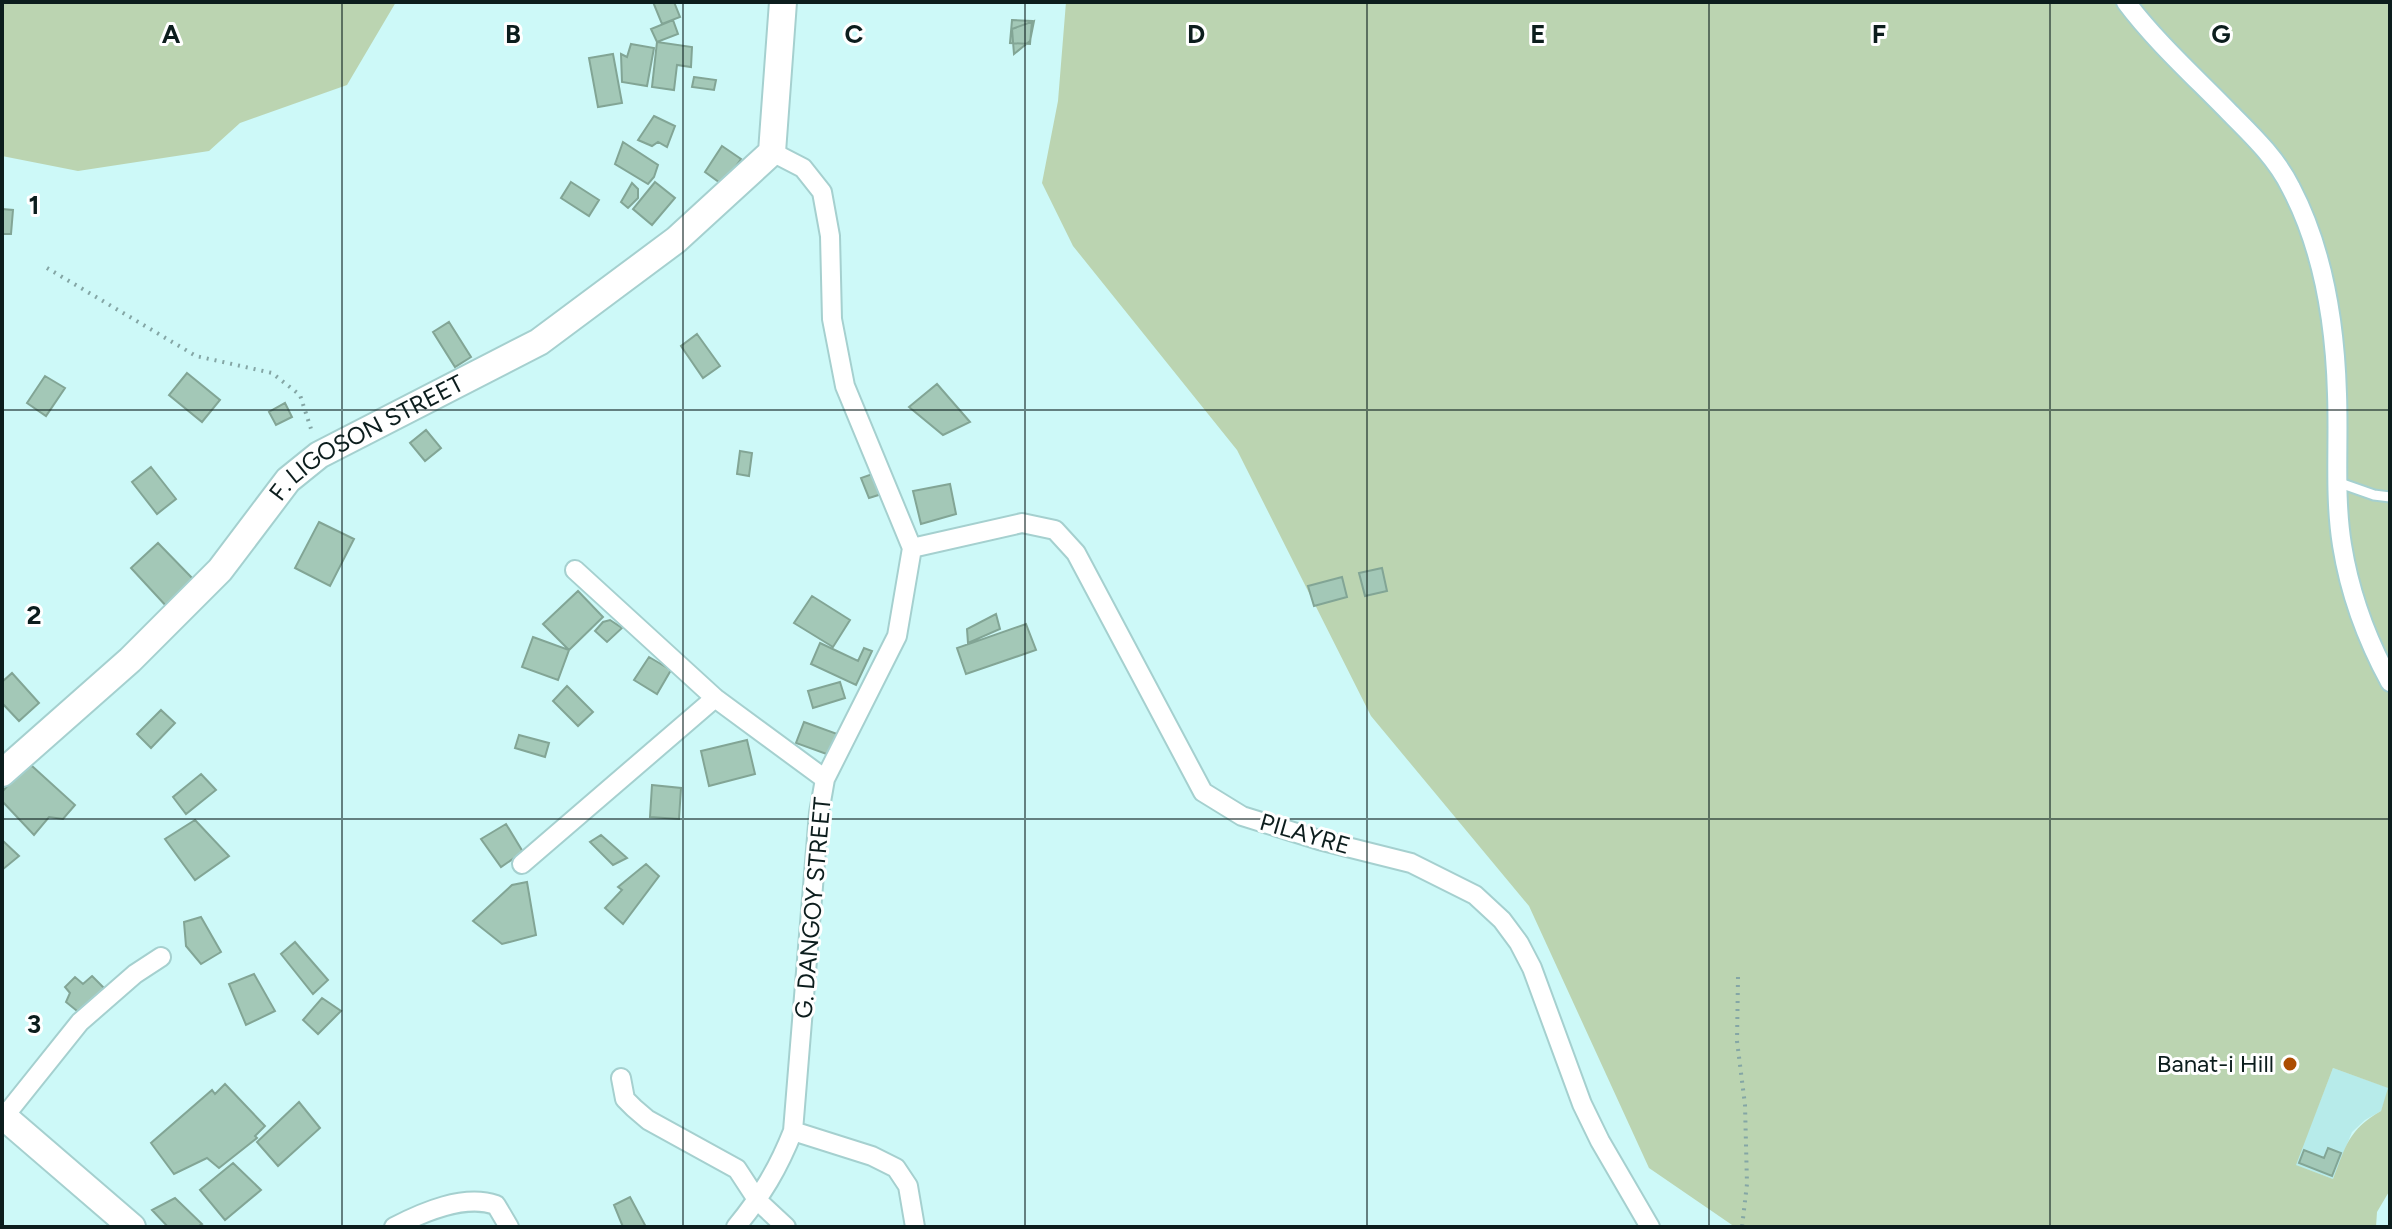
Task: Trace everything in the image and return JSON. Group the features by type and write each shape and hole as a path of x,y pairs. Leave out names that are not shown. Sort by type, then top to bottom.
{"street":[{"path":"783,2 772,152 803,168 822,192 830,236 832,319 845,386 912,548"},
{"path":"2126,2 2268,152 2291,187 2320,264 2328,295 2337,393 2337,482 2342,543 2353,597 2369,643 2390,682"},
{"name":"F. LIGOSON STREET","path":"2,773 130,660 220,570 288,480 319,455 539,342 676,240 772,152"},
{"name":"PILAYRE","path":"912,548 1022,523 1055,530 1076,553 1203,792 1242,816 1319,840 1411,863 1475,895 1502,920 1532,968 1582,1104 1645,1226"},
{"name":"G. DANGOY STREET","path":"736,1227 778,1170 793,1131 819,813 825,779 897,636 912,548"},
{"path":"575,570 715,698 825,779"},
{"path":"522,864 715,698"},
{"path":"131,1227 3,1116 80,1022 135,974 161,957"},
{"path":"621,1078 625,1099 634,1108 648,1120 737,1169 758,1201 786,1227"},
{"path":"793,1131 872,1156 896,1168 908,1186 915,1227"},
{"path":"394,1227 421,1214 482,1200 496,1205 509,1227"}],"lane":[{"path":"2337,482 2374,495 2390,497"}],"path":[{"path":"47,268 196,356 272,373 300,395 319,455"},
{"path":"1738,977 1737,1041 1745,1105 1747,1184 1742,1227"}],"shaded area":[{"path":"2333,1068 2389,1088 2381,1111 2352,1132 2333,1179 2295,1165"}],"green space":[{"path":"2,2 396,2 347,85 240,123 209,151 78,171 2,156"},
{"path":"1066,2 2390,2 2390,1190 2377,1212 2376,1227 1735,1227 1649,1168 1529,906 1371,716 1237,450 1073,246 1042,183 1058,101","holes":["2333,1068 2388,1088 2381,1111 2355,1132 2333,1179 2296,1165"]}],"building":[{"path":"653,2 674,2 680,17 662,24"},
{"path":"673,20 678,34 657,42 651,29"},
{"path":"1012,20 1032,21 1030,44 1010,43"},
{"path":"1034,21 1030,41 1014,54 1012,29"},
{"path":"657,42 692,47 691,67 677,65 674,90 652,87"},
{"path":"631,44 654,48 647,86 622,82 621,54 627,57"},
{"path":"613,54 622,103 598,107 589,58"},
{"path":"694,77 716,80 714,90 692,87"},
{"path":"654,116 675,126 667,147 658,142 652,146 638,140"},
{"path":"623,142 658,165 648,184 615,164"},
{"path":"722,146 741,159 723,185 705,172"},
{"path":"571,182 599,200 589,216 561,198"},
{"path":"655,182 675,198 652,225 633,209"},
{"path":"632,183 638,189 638,198 628,208 621,202"},
{"path":"2,209 13,210 11,234 2,234"},
{"path":"449,322 471,357 455,367 433,332"},
{"path":"697,334 720,366 703,378 681,346"},
{"path":"187,373 220,400 202,422 169,395"},
{"path":"45,376 65,388 46,416 27,403"},
{"path":"937,384 970,422 943,435 909,407"},
{"path":"285,403 292,417 276,425 269,412"},
{"path":"426,430 441,448 425,461 410,443"},
{"path":"740,451 752,453 749,476 737,474"},
{"path":"151,467 176,499 157,514 132,482"},
{"path":"878,472 885,493 869,498 861,478"},
{"path":"950,484 956,514 921,524 913,491"},
{"path":"319,522 354,539 330,586 295,568"},
{"path":"158,543 196,582 168,608 131,568"},
{"path":"1382,568 1387,591 1365,596 1359,573"},
{"path":"1342,577 1347,597 1314,606 1308,586"},
{"path":"578,591 603,617 569,650 543,624"},
{"path":"812,596 850,620 833,647 794,623"},
{"path":"996,614 1000,629 968,643 967,629"},
{"path":"610,620 622,628 607,642 595,631 603,622"},
{"path":"1026,624 1036,650 966,674 957,648"},
{"path":"533,637 569,650 558,680 522,667"},
{"path":"820,643 858,661 864,648 872,651 856,685 811,664"},
{"path":"649,657 671,670 657,694 634,680"},
{"path":"12,673 39,703 19,721 2,703 2,682"},
{"path":"840,682 845,698 813,708 808,691"},
{"path":"567,686 593,712 578,726 553,701"},
{"path":"161,710 175,723 151,748 137,734"},
{"path":"804,722 840,735 832,756 796,743"},
{"path":"519,735 549,743 545,757 515,748"},
{"path":"747,740 755,774 709,786 701,751"},
{"path":"32,766 75,805 63,819 49,817 34,835 2,801 2,792 24,767"},
{"path":"201,774 216,790 186,814 173,797"},
{"path":"652,785 681,788 679,819 650,817"},
{"path":"195,820 229,856 195,880 165,839"},
{"path":"506,824 523,852 501,867 481,839"},
{"path":"601,835 627,858 613,865 590,842"},
{"path":"2,840 19,856 2,870"},
{"path":"646,864 659,876 623,924 605,908 622,890 618,887"},
{"path":"527,882 536,935 502,944 473,921 512,885"},
{"path":"201,917 221,952 201,964 186,946 184,922"},
{"path":"295,942 328,980 313,994 281,954"},
{"path":"254,974 275,1011 246,1025 229,984"},
{"path":"92,976 107,991 82,1015 66,1002 70,993 65,987 75,977 83,984"},
{"path":"322,998 341,1011 318,1034 303,1020"},
{"path":"225,1084 265,1126 255,1136 257,1138 219,1168 207,1158 174,1174 151,1143 212,1090 215,1094"},
{"path":"299,1102 320,1128 278,1166 257,1142"},
{"path":"2328,1148 2341,1153 2332,1176 2299,1163 2304,1150 2324,1158"},
{"path":"233,1163 261,1190 225,1220 200,1190"},
{"path":"630,1197 646,1227 623,1227 614,1205"},
{"path":"175,1198 202,1224 197,1227 168,1227 152,1210"}],"place":[{"name":"Banat-i Hill","path":"2290,1064"}]}
